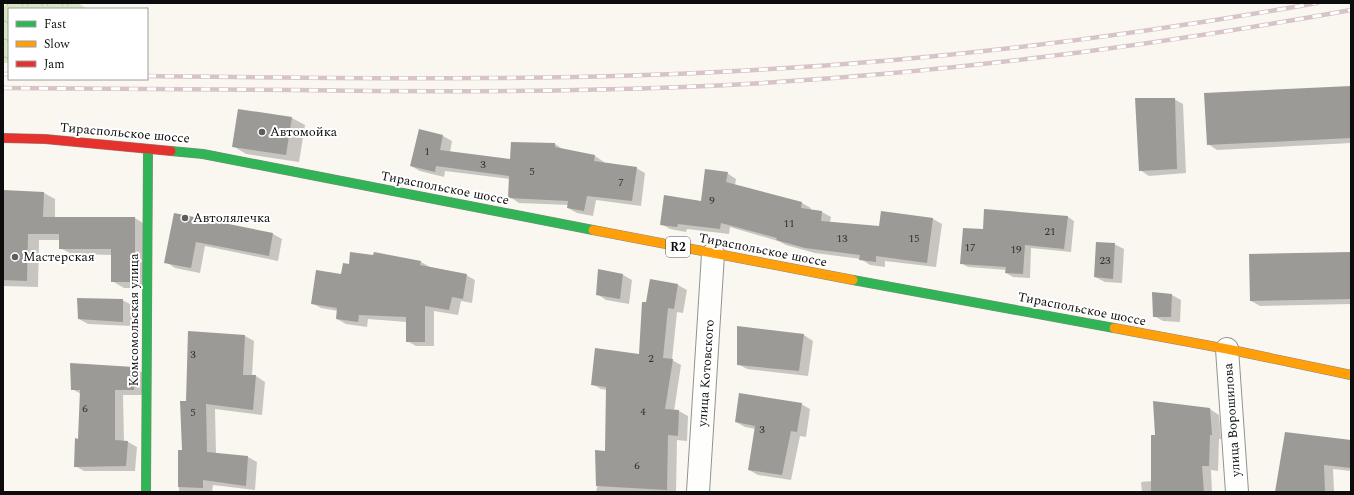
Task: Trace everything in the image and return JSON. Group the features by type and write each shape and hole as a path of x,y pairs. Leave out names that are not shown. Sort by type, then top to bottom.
{"main road":[{"name":"Тираспольское шоссе","path":"3,138 45,139 203,154 713,254 1227,349 1351,375"},
{"name":"Комсомольская улица","path":"146,492 148,149"}],"street":[{"name":"улица Котовского","path":"698,492 713,254"},
{"name":"улица Ворошилова","path":"1227,349 1237,492"}],"green space":[{"path":"8,3 78,3 86,8 8,8 8,63 3,63 3,7"}],"building":[{"path":"1351,86 1351,138 1207,145 1204,93"},
{"path":"1135,98 1175,98 1177,169 1139,171"},
{"name":"Автомойка","path":"238,109 292,117 286,155 232,147"},
{"path":"419,129 443,135 440,150 510,159 511,142 555,143 555,147 595,155 594,161 637,167 632,201 587,196 584,211 567,208 568,201 508,198 509,176 436,166 435,172 410,166"},
{"path":"705,169 728,172 726,182 802,202 801,208 822,211 821,221 879,226 881,211 933,218 927,263 876,256 876,262 859,260 860,255 805,248 776,240 777,238 721,223 720,229 678,224 677,227 660,225 664,195 701,201"},
{"path":"3,190 44,192 43,217 135,217 135,282 111,282 111,249 59,249 59,234 28,234 27,281 3,280"},
{"path":"984,209 1068,216 1064,249 1025,245 1023,274 1005,273 1006,267 960,264 963,228 983,229"},
{"path":"174,213 273,233 269,256 196,242 191,268 164,263"},
{"path":"1096,242 1115,243 1113,279 1094,277"},
{"path":"350,252 373,255 374,252 421,261 420,265 467,274 463,299 452,297 449,310 425,306 425,342 406,342 406,317 359,315 358,322 336,319 337,308 311,304 316,270 341,274 343,263 349,264"},
{"path":"1351,252 1351,299 1250,301 1249,254"},
{"path":"598,269 623,274 620,299 596,295"},
{"path":"650,279 678,284 674,309 668,308 663,358 673,359 665,409 679,410 678,436 668,435 667,490 596,486 595,450 605,451 606,387 591,385 595,348 639,354 642,302 646,302"},
{"path":"1152,292 1172,294 1171,317 1153,317"},
{"path":"77,298 123,299 123,322 78,319"},
{"path":"737,326 804,334 799,371 737,365"},
{"path":"188,331 245,335 243,375 256,375 253,410 206,404 207,452 248,456 246,486 203,480 203,488 178,487 178,450 182,450 180,401 186,401"},
{"path":"70,363 134,367 134,390 115,390 115,440 128,441 126,466 74,467 75,438 78,439 80,390 71,390"},
{"path":"739,393 802,403 797,432 791,431 782,475 748,470 755,426 735,422"},
{"path":"1153,401 1210,408 1212,435 1210,435 1209,466 1202,466 1204,492 1151,492 1151,435 1155,435"},
{"path":"1285,432 1351,440 1351,468 1324,465 1325,492 1275,492"}],"railway":[{"path":"148,76 527,78 679,74 825,66 1037,45 1177,26 1317,3"},
{"path":"3,88 489,91 635,89 767,83 935,69 1102,50 1185,38 1351,10"},
{"path":"3,74 8,74"}],"traffic: fast":[{"path":"146,492 148,149"},
{"path":"171,151 203,154 593,230"},
{"path":"853,280 1114,328"}],"traffic: slow":[{"path":"593,230 853,280"},
{"path":"1114,328 1227,349 1351,375"}],"traffic: jam":[{"path":"3,138 45,139 171,151"}],"place":[{"name":"Автомойка","path":"262,132"},
{"name":"Автолялечка","path":"185,218"},
{"name":"Мастерская","path":"15,257"}]}
